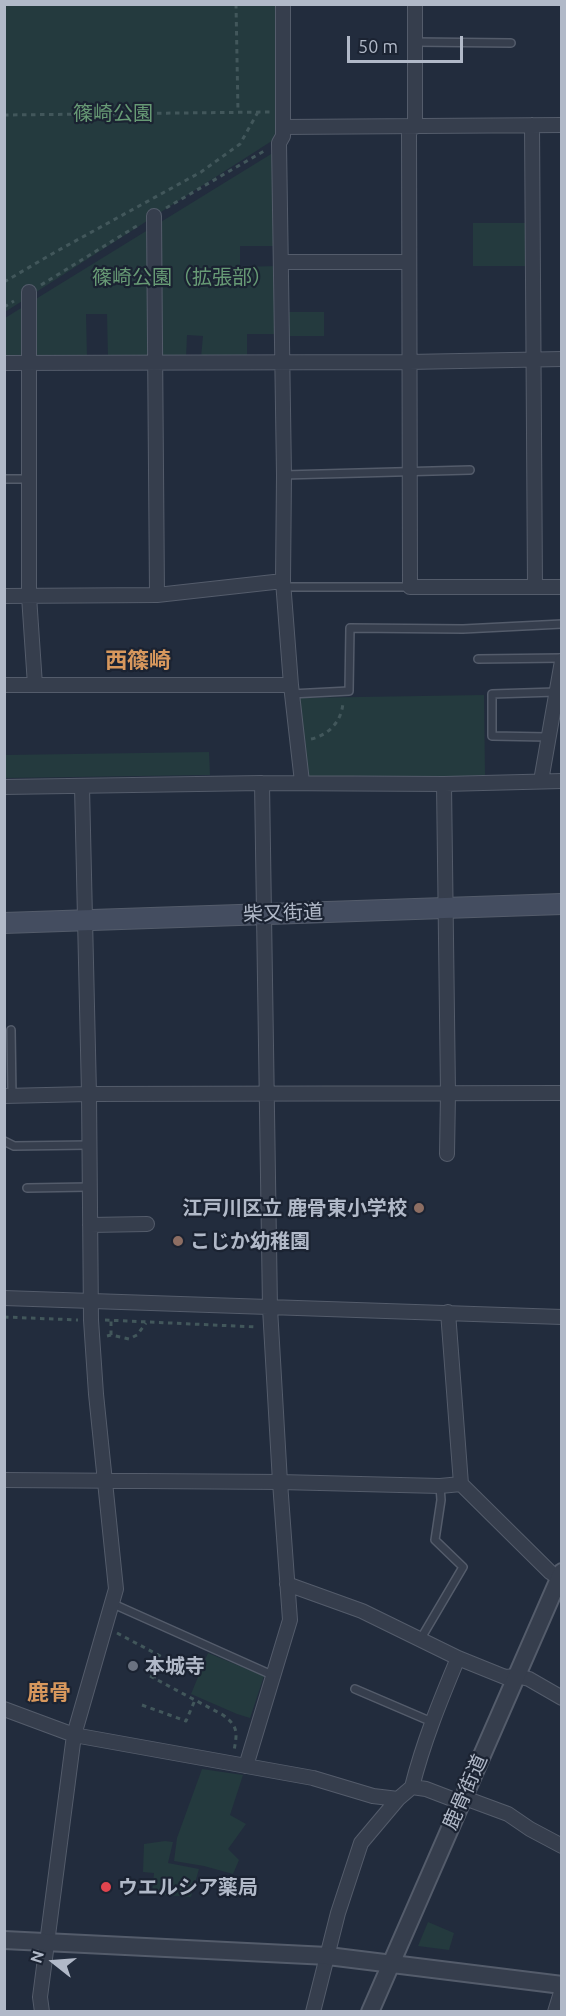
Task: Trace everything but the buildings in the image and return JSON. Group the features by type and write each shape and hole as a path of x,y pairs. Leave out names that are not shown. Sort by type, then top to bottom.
{"main road":[{"name":"柴又街道","path":"4,923 561,904"}],"street":[{"path":"283,4 283,136 279,143 284,475 283,584 291,689 302,782"},
{"path":"415,4 409,262 410,587 561,587"},
{"path":"532,125 536,587"},
{"path":"283,127 561,125"},
{"path":"154,216 157,595"},
{"path":"280,262 409,262"},
{"path":"29,292 29,596 35,685"},
{"path":"4,363 155,364 561,359"},
{"path":"4,596 157,595 283,584"},
{"path":"541,781 548,737 559,692 561,660"},
{"path":"4,685 291,689"},
{"path":"4,787 561,781"},
{"path":"246,1766 290,1620 270,1308 262,783"},
{"path":"444,784 447,1154"},
{"path":"42,2012 40,1997 74,1735 116,1589 96,1394 91,1320 89,1094 82,787"},
{"path":"8,1096 561,1093"},
{"path":"90,1225 147,1224"},
{"path":"4,1298 561,1317"},
{"path":"448,1312 461,1484 560,1577"},
{"path":"4,1480 461,1484"},
{"name":"鹿骨街道","path":"375,2010 390,1964 560,1577"},
{"path":"287,1584 362,1611 458,1658 505,1677 517,1676 529,1679 561,1698"},
{"path":"313,2012 338,1913 361,1843 412,1787 432,1722 458,1658"},
{"path":"4,1709 74,1735 313,1778 373,1796 399,1799"},
{"path":"412,1787 426,1789 508,1814 561,1846"},
{"path":"4,1940 328,1956 390,1964 561,1987 555,2012"}],"lane":[{"path":"415,42 511,43"},
{"path":"284,475 470,470"},
{"path":"4,479 28,479"},
{"path":"283,584 410,587"},
{"path":"291,689 349,691 350,628 463,629 561,624"},
{"path":"478,659 561,660"},
{"path":"548,737 492,736 492,694 559,692"},
{"path":"8,1096 11,1030"},
{"path":"4,1141 14,1146 89,1145"},
{"path":"27,1188 89,1187"},
{"path":"420,1640 463,1567 435,1540 441,1500 440,1485"},
{"path":"111,1603 272,1675"},
{"path":"355,1689 432,1722"}],"path":[{"path":"236,4 238,112"},
{"path":"4,282 57,250 201,172 240,144 258,112"},
{"path":"4,115 283,112"},
{"path":"297,740 315,738 332,728 342,715 343,691"},
{"path":"4,1317 271,1327"},
{"path":"111,1320 111,1335"},
{"path":"107,1346 106,1336 111,1335 129,1340 137,1335 146,1322"},
{"path":"105,1627 164,1658 152,1677 224,1715 232,1722 237,1734 233,1756"},
{"path":"142,1705 186,1721 195,1700"}],"green space":[{"name":"篠崎公園","path":"4,5 276,5 278,137 5,312"},
{"name":"篠崎公園（拡張部）","path":"276,151 276,246 240,246 240,267 277,266 277,334 247,334 247,357 201,358 203,336 187,335 186,358 108,358 107,314 86,314 87,358 5,359 5,318"},
{"path":"473,223 530,223 530,266 473,266"},
{"path":"288,312 324,312 324,336 288,336"},
{"path":"484,695 485,776 302,779 297,698"},
{"path":"209,752 210,775 5,778 5,755"},
{"path":"208,1653 264,1676 250,1718 191,1694"},
{"path":"202,1769 243,1775 230,1815 246,1824 228,1849 239,1860 233,1874 174,1861 177,1838"},
{"path":"173,1842 168,1863 199,1869 191,1897 152,1894 154,1873 143,1872 144,1844"},
{"path":"428,1922 454,1933 449,1950 418,1946"}],"place":[{"name":"江戸川区立 鹿骨東小学校","path":"419,1208"},
{"name":"こじか幼稚園","path":"178,1241"},
{"name":"本城寺","path":"133,1666"},
{"name":"ウエルシア薬局","path":"106,1887"}],"district":[{"name":"西篠崎","path":"138,661"},
{"name":"鹿骨","path":"49,1693"}]}
